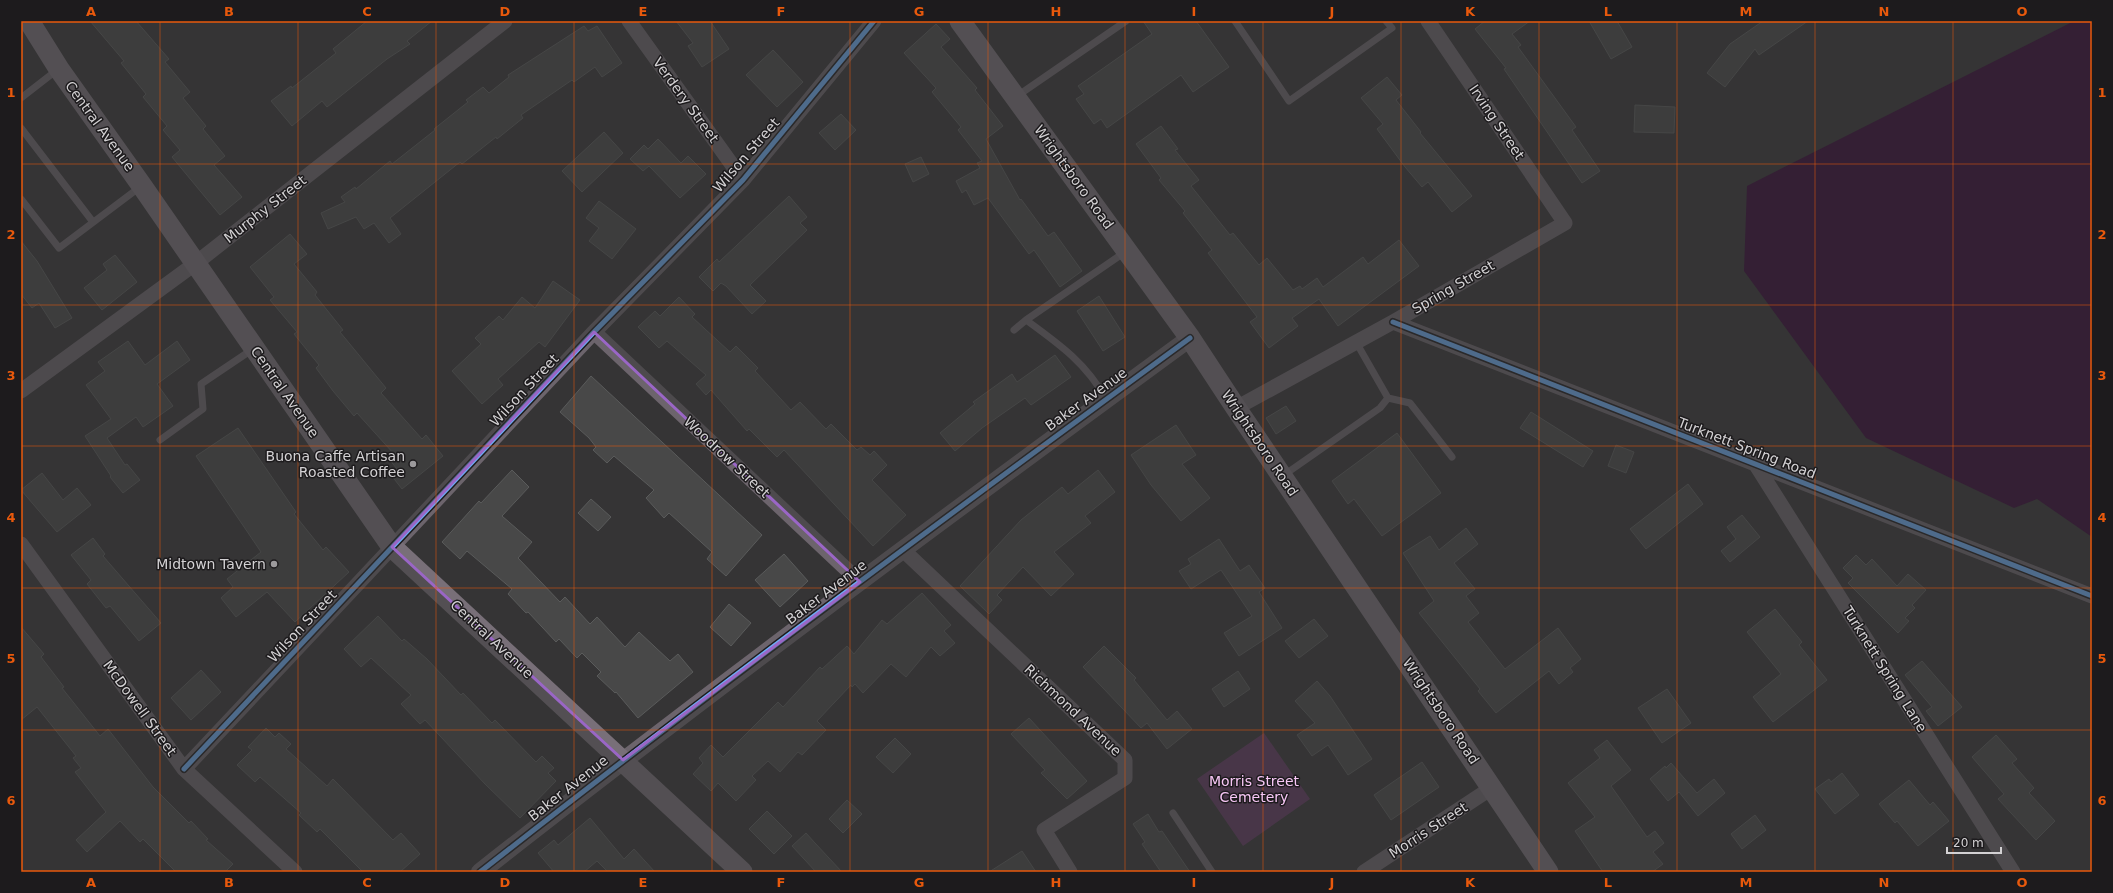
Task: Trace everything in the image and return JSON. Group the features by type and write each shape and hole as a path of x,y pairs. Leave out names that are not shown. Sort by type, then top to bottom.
{"main road":[{"name":"Wrightsboro Road","path":"960,21 1190,338 1548,872"},
{"name":"Central Avenue","path":"30,25 59,69 196,263 392,547 742,872"}],"street":[{"name":"Murphy Street","path":"21,391 196,263 505,21"},
{"name":"Verdery Street","path":"628,21 742,180"},
{"name":"Wilson Street","path":"184,769 594,332 742,180 874,21"},
{"name":"Irving Street","path":"1428,21 1565,223"},
{"name":"Spring Street","path":"1236,408 1393,322 1565,223"},
{"name":"Turknett Spring Road","path":"1393,322 2092,596"},
{"name":"Woodrow Street","path":"594,332 860,582"},
{"name":"Baker Avenue","path":"480,872 623,760 902,549 1190,338"},
{"name":"Turknett Spring Lane","path":"1756,465 2013,872"},
{"name":"McDowell Street","path":"21,544 184,769 295,872"},
{"name":"Richmond Avenue","path":"902,549 1125,760 1125,778 1044,830 1070,872"},
{"name":"Morris Street","path":"1364,872 1492,787"}],"lane":[{"path":"1016,97 1126,21"},
{"path":"1235,21 1289,101 1392,28 1386,21"},
{"path":"21,98 59,69"},
{"path":"21,128 93,222"},
{"path":"21,199 59,248 142,186"},
{"path":"1014,330 1026,320 1127,250"},
{"path":"1026,320 1069,351 1095,380 1106,399"},
{"path":"1356,342 1388,398 1410,403 1452,457"},
{"path":"160,440 203,410 201,384 254,348"},
{"path":"1282,477 1380,408 1388,398"},
{"path":"1173,813 1212,872"}],"highlighted area":[{"path":"594,332 860,582 623,760 392,547"}],"green space":[{"name":"Morris Street Cemetery","path":"1264,733 1310,799 1243,846 1197,779"}],"shaded area":[{"path":"2074,21 2092,21 2092,537 2037,499 2014,508 1866,438 1744,271 1747,186"}],"building":[{"path":"90,21 136,21 169,59 165,62 190,92 183,98 206,126 203,129 225,156 214,165 242,197 220,215 172,157 180,150 163,130 167,126 143,97 146,94 121,63 124,61"},
{"path":"367,21 432,21 407,41 410,44 387,59 327,107 322,101 292,126 271,101 291,86 292,88 336,53 333,49"},
{"path":"676,21 710,21 729,49 702,67 688,46 693,43"},
{"path":"1143,21 1196,21 1229,67 1193,92 1181,75 1107,128 1101,119 1094,124 1076,99 1084,94 1078,86 1152,34"},
{"path":"1485,21 1530,21 1512,34 1521,45 1518,47 1576,127 1572,130 1600,171 1582,183 1504,69 1506,68 1475,29"},
{"path":"1589,21 1617,21 1632,47 1611,59"},
{"path":"1763,21 1808,21 1759,55 1755,49 1725,87 1707,73 1730,44"},
{"path":"936,24 950,39 941,47 977,88 975,90 1003,126 986,139 1020,200 1021,199 1048,236 1054,232 1082,271 1060,287 1034,250 1029,254 988,198 974,205 966,190 962,193 956,181 980,168 977,163 982,161 958,130 961,127 932,92 936,88 904,53"},
{"path":"584,26 588,31 597,26 622,63 602,77 595,67 574,82 572,80 521,115 523,118 497,139 496,137 462,164 460,162 390,218 401,234 389,243 374,223 364,229 356,217 328,229 321,213 345,202 341,197 355,187 356,189 390,161 392,164 435,130 434,129 468,102 466,100 483,87 489,93 509,77 508,75"},
{"path":"773,50 803,82 777,107 746,75"},
{"path":"1387,77 1402,95 1396,100 1421,132 1420,133 1472,196 1452,212 1428,182 1422,187 1405,167 1377,129 1383,124 1361,98"},
{"path":"1635,105 1675,107 1674,133 1634,132"},
{"path":"841,114 856,130 835,150 819,133"},
{"path":"1161,126 1178,149 1175,150 1199,180 1191,186 1230,235 1233,233 1259,265 1267,258 1293,290 1300,286 1302,289 1317,278 1323,287 1363,257 1368,264 1399,240 1419,266 1338,326 1319,299 1292,318 1298,326 1269,348 1250,322 1257,317 1208,253 1212,250 1183,213 1185,211 1159,180 1161,178 1136,144"},
{"path":"604,132 623,153 582,192 562,171"},
{"path":"658,139 681,163 688,156 706,174 680,198 649,166 643,171 630,159 644,145 648,149"},
{"path":"921,157 929,174 913,182 905,164"},
{"path":"789,196 807,217 800,223 807,230 750,285 766,301 752,314 726,286 721,283 713,291 699,277 717,259 719,262"},
{"path":"599,201 636,229 612,259 589,241 599,228 586,218"},
{"path":"290,234 307,254 294,264 317,292 315,295 343,330 340,332 386,388 381,393 422,439 426,435 443,456 402,489 391,475 397,469 389,459 394,454 357,413 354,416 333,391 316,368 319,365 294,334 297,332 270,300 274,297 250,267"},
{"path":"21,241 37,261 72,318 55,328 39,303 32,308 21,294"},
{"path":"115,255 137,282 102,310 84,288 107,270 103,264"},
{"path":"553,281 580,300 545,347 539,342 498,379 503,385 482,404 452,371 481,344 475,338 499,316 503,320 522,297 535,308"},
{"path":"1099,296 1125,337 1103,351 1077,311"},
{"path":"679,297 695,314 692,317 730,352 736,346 758,368 755,371 791,410 800,402 826,429 831,424 857,450 861,447 870,455 874,451 887,465 872,480 906,515 873,546 784,450 777,457 749,429 747,431 711,390 706,395 696,384 706,375 667,341 659,348 638,327 655,311 660,316"},
{"path":"128,341 145,365 177,341 190,360 157,384 173,406 143,427 136,417 107,438 125,465 127,464 140,480 123,493 110,477 111,476 85,436 111,419 86,385 105,371 98,362"},
{"path":"1055,355 1071,377 1031,405 1025,398 982,428 955,451 940,433 975,404 973,402 1012,374 1017,382"},
{"path":"591,376 762,535 726,576 707,559 712,552 669,513 664,518 646,498 654,490 614,456 607,463 593,450 596,447 589,438 560,412"},
{"path":"1286,406 1296,421 1276,434 1266,418"},
{"path":"1531,412 1593,451 1583,467 1520,428"},
{"path":"1176,425 1196,455 1182,464 1210,498 1181,521 1151,485 1131,455"},
{"path":"238,428 296,512 294,514 323,550 326,547 349,572 295,622 267,592 236,617 221,598 233,587 227,579 261,552 196,456"},
{"path":"1397,433 1441,493 1382,536 1354,499 1348,504 1332,481"},
{"path":"1616,445 1634,452 1626,473 1608,466"},
{"path":"512,470 529,487 502,516 532,542 518,558 560,602 565,597 590,624 597,617 625,647 639,632 670,661 678,654 693,672 638,718 616,692 615,693 597,676 601,672 582,653 577,658 559,639 556,642 528,612 526,613 508,594 512,589 467,551 460,559 442,542 479,501 481,503"},
{"path":"1098,470 1115,492 1085,516 1091,523 1054,552 1074,574 1051,596 1023,567 997,595 1002,600 989,614 960,586 1021,520 1062,487 1068,494"},
{"path":"42,473 63,500 77,488 91,505 57,532 21,490"},
{"path":"1688,484 1703,504 1646,549 1630,529"},
{"path":"591,499 611,517 598,531 578,513"},
{"path":"1742,515 1760,537 1730,562 1721,551 1736,539 1727,527"},
{"path":"1466,528 1478,544 1454,563 1475,589 1466,596 1479,613 1468,622 1505,669 1558,628 1581,659 1570,668 1573,672 1559,684 1549,671 1496,713 1478,691 1480,689 1419,613 1434,601 1403,553 1430,536 1439,550"},
{"path":"93,538 105,554 103,556 161,623 139,641 110,606 106,608 87,584 91,580 71,555"},
{"path":"1219,539 1240,571 1249,565 1265,588 1259,592 1282,628 1239,656 1224,633 1252,616 1221,570 1191,589 1179,571 1191,564 1188,559"},
{"path":"784,554 808,581 780,607 755,580"},
{"path":"1856,555 1866,565 1872,559 1897,586 1908,574 1926,590 1912,605 1915,608 1905,618 1909,621 1898,633 1848,583 1853,578 1843,568"},
{"path":"922,593 951,625 944,631 955,643 940,656 931,647 906,677 891,664 863,693 855,684 852,687 851,685 817,721 826,730 802,755 798,752 780,772 768,761 752,776 756,780 736,801 718,783 711,791 693,774 703,763 699,758 711,745 723,757 778,702 783,707 820,667 822,669 847,646 854,654 882,620 887,624"},
{"path":"729,604 751,623 731,646 710,627"},
{"path":"1775,609 1802,642 1799,645 1827,680 1773,722 1753,697 1781,674 1747,632"},
{"path":"378,616 402,641 404,639 427,659 461,695 463,693 492,723 495,720 536,762 542,756 554,768 548,773 556,781 520,818 485,784 425,720 420,724 401,704 411,695 371,658 361,667 344,649"},
{"path":"1314,619 1328,636 1299,658 1285,641"},
{"path":"21,627 44,654 41,657 64,687 62,688 100,736 108,729 153,787 189,823 191,821 208,839 206,840 233,864 225,872 176,872 143,839 140,842 120,821 87,852 76,840 106,812 75,772 81,768 73,758 76,756 37,707 21,720"},
{"path":"1104,646 1136,678 1134,680 1167,720 1177,711 1192,729 1167,749 1147,723 1141,728 1083,667"},
{"path":"1922,661 1962,707 1938,726 1926,711 1932,707 1905,675"},
{"path":"201,670 221,692 191,720 171,698"},
{"path":"1238,671 1250,689 1224,707 1212,689"},
{"path":"1317,681 1330,696 1372,759 1348,775 1328,745 1312,756 1297,735 1315,723 1295,701"},
{"path":"1667,689 1691,723 1662,743 1638,708"},
{"path":"1029,718 1087,781 1067,799 1041,773 1045,770 1011,734"},
{"path":"266,728 275,737 279,733 291,744 286,749 327,786 333,779 393,840 401,833 420,854 400,872 363,872 320,829 317,832 299,815 301,813 260,777 255,782 237,765 252,750 248,747"},
{"path":"1996,735 2017,759 2012,763 2034,788 2029,793 2055,821 2036,840 1998,799 2004,794 1972,757"},
{"path":"895,738 911,754 893,773 876,757"},
{"path":"1607,740 1631,770 1611,786 1647,837 1655,831 1664,843 1653,852 1663,864 1652,872 1603,872 1575,831 1595,817 1568,783 1600,758 1594,750"},
{"path":"1422,762 1439,787 1391,820 1374,795"},
{"path":"1671,763 1697,793 1714,779 1725,793 1698,816 1679,792 1668,801 1650,779 1665,766 1666,768"},
{"path":"1842,773 1859,795 1835,814 1815,789 1829,779 1831,782"},
{"path":"1909,780 1930,805 1933,802 1949,821 1918,846 1897,821 1895,823 1879,804"},
{"path":"847,800 862,814 843,833 829,819"},
{"path":"767,811 792,836 774,854 749,829"},
{"path":"1148,814 1159,832 1162,831 1190,872 1161,872 1142,844 1145,842 1133,824"},
{"path":"1755,815 1766,830 1742,849 1731,834"},
{"path":"590,818 624,859 634,849 655,872 608,872 597,861 584,872 554,872 538,853 554,840 558,845"},
{"path":"806,833 842,872 816,872 792,846"},
{"path":"1022,851 1036,872 989,872"}],"cycle path":[{"path":"184,769 594,332 743,180 874,21"},
{"path":"1393,322 2092,596"},
{"path":"480,872 833,602 1190,338"}],"place":[{"name":"Buona Caffe Artisan Roasted Coffee","path":"413,464"},
{"name":"Midtown Tavern","path":"274,564"}]}
